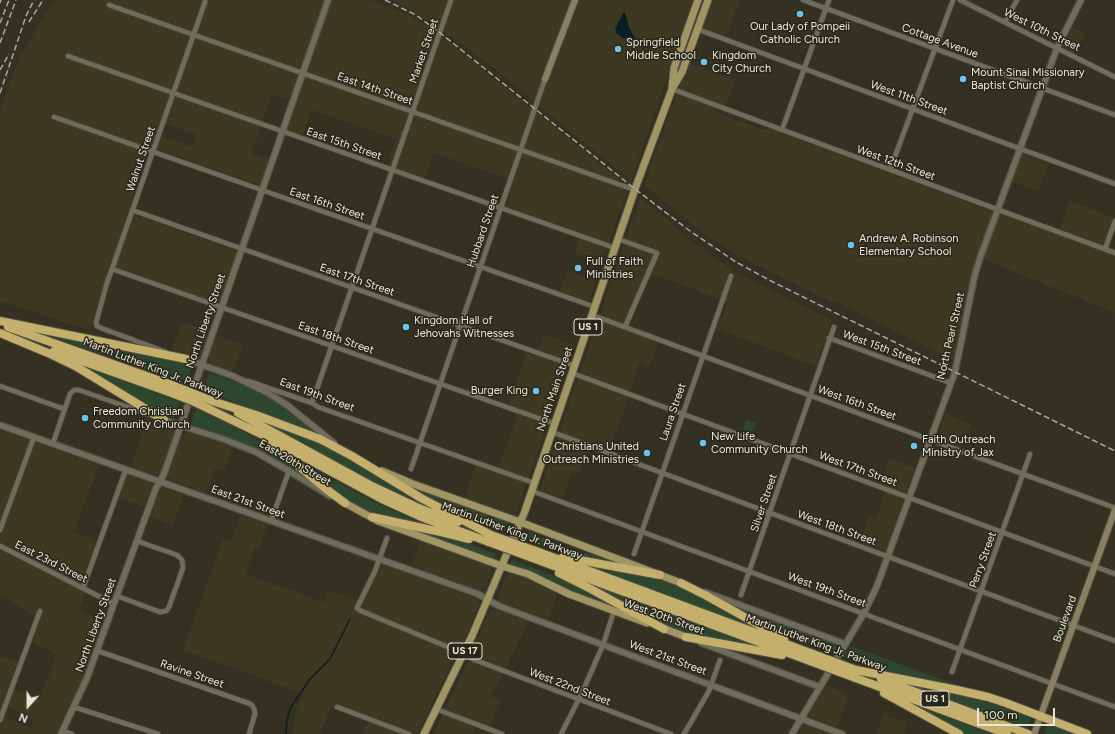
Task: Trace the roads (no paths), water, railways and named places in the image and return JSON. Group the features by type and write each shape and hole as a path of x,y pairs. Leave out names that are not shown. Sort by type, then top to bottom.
{"highway":[{"path":"0,323 186,360"},
{"name":"Martin Luther King Jr. Parkway","path":"0,323 171,388 254,422 387,494 488,539"},
{"path":"0,332 77,367 164,420"},
{"name":"Martin Luther King Jr. Parkway","path":"0,332 171,388"},
{"path":"211,405 256,415 308,434 352,456 488,539"},
{"name":"Martin Luther King Jr. Parkway","path":"211,405 382,499 424,518 488,539 796,656 811,657"},
{"path":"267,437 272,445 345,503"},
{"path":"372,517 469,539 488,539"},
{"path":"533,556 565,558 660,575"},
{"path":"533,556 551,570 589,588 664,629"},
{"name":"Martin Luther King Jr. Parkway","path":"533,556 1010,731 1028,734"},
{"name":"US 1","path":"681,583 811,657"},
{"path":"686,637 785,656 796,656"},
{"path":"854,673 972,693 1006,703 1087,734"},
{"path":"854,673 910,707 959,734"}],"main road":[{"name":"Hubbard Street","path":"545,79 575,0"},
{"name":"North Main Street","path":"672,89 674,68 698,0"},
{"name":"North Main Street","path":"424,734 464,655 520,522 574,370 635,190 672,89 682,72 708,0"},
{"path":"352,456 407,482 520,522"},
{"name":"East 20th Street","path":"345,503 378,521 502,566"},
{"name":"Boulevard","path":"1034,734 1115,509"},
{"name":"US 1","path":"520,522 681,583"},
{"name":"West 20th Street","path":"502,566 528,574 569,594 686,637"}],"street":[{"name":"North Liberty Street","path":"62,732 98,651 156,488 160,482 181,425 328,0"},
{"name":"Market Street","path":"312,403 451,0"},
{"name":"Cottage Avenue","path":"803,0 1115,115"},
{"path":"782,130 829,0"},
{"path":"890,170 952,0"},
{"name":"West 10th Street","path":"960,0 1115,77"},
{"path":"1006,22 1017,0"},
{"name":"North Pearl Street","path":"792,734 864,613 877,586 957,365 975,274 980,258 1057,48 1081,0"},
{"name":"Walnut Street","path":"96,322 132,210 205,2"},
{"name":"East 14th Street","path":"109,5 635,190"},
{"name":"West 11th Street","path":"697,29 1115,184"},
{"name":"East 15th Street","path":"68,56 615,248"},
{"name":"Hubbard Street","path":"411,469 522,150 545,79"},
{"name":"West 12th Street","path":"672,89 1115,253"},
{"name":"East 16th Street","path":"54,117 481,267 594,311"},
{"name":"East 17th Street","path":"132,210 460,326 574,370"},
{"path":"1105,249 1115,221"},
{"path":"618,239 657,253 625,327"},
{"name":"East 18th Street","path":"112,269 555,424"},
{"name":"Laura Street","path":"634,554 731,276"},
{"name":"West 16th Street","path":"594,311 625,327 1115,509"},
{"name":"East 19th Street","path":"96,322 97,326 101,328 186,360 312,403 318,407 420,443 533,487"},
{"name":"Silver Street","path":"741,595 834,327"},
{"name":"West 15th Street","path":"830,338 951,383"},
{"name":"West 17th Street","path":"574,370 790,454 1115,574"},
{"path":"233,376 262,389 278,399 352,456"},
{"path":"0,386 64,408 53,443"},
{"name":"East 20th Street","path":"64,408 70,394 74,390 79,390 249,449 345,503"},
{"name":"East 21st Street","path":"0,425 478,594 488,600"},
{"name":"West 18th Street","path":"552,432 1115,641"},
{"path":"0,530 34,437"},
{"name":"Perry Street","path":"952,672 1030,454"},
{"path":"83,588 126,469"},
{"path":"271,521 285,478 289,471"},
{"name":"West 19th Street","path":"533,487 642,531 1115,707"},
{"path":"380,559 387,538"},
{"path":"118,596 160,612 166,611 169,607 182,568 182,560 177,555 137,540"},
{"name":"East 23rd Street","path":"0,546 114,604"},
{"name":"West 22nd Street","path":"380,559 357,608 364,613 474,660 671,734"},
{"path":"681,583 845,644"},
{"name":"West 21st Street","path":"488,600 502,607 842,734"},
{"path":"0,720 40,611"},
{"path":"561,734 579,700 603,645 614,611"},
{"name":"West 20th Street","path":"686,637 820,687"},
{"name":"Ravine Street","path":"98,651 252,705 255,714 249,734"},
{"path":"684,734 709,691 720,660"},
{"path":"74,707 158,734"},
{"path":"337,707 409,734"},
{"path":"436,709 502,734"},
{"path":"62,732 72,734"}],"water":[{"path":"623,13 625,13 629,27 634,37 638,41 637,42 623,38 617,34 615,29"}],"waterway":[{"path":"286,734 287,720 291,707 310,679 330,659 350,619"}],"railway":[{"path":"0,23 9,0"},
{"path":"0,43 16,0"},
{"path":"0,93 26,16 34,0"},
{"path":"29,22 43,0"},
{"path":"385,0 416,15 439,32 635,189 690,231 736,262 771,281 1115,451"},
{"path":"0,70 9,54"}],"place":[{"name":"Our Lady of Pompeii Catholic Church","path":"800,14"},
{"name":"Springfield Middle School","path":"618,49"},
{"name":"Kingdom City Church","path":"704,62"},
{"name":"Mount Sinai Missionary Baptist Church","path":"963,79"},
{"name":"Andrew A. Robinson Elementary School","path":"851,245"},
{"name":"Full of Faith Ministries","path":"578,268"},
{"name":"Kingdom Hall of Jehovahs Witnesses","path":"406,327"},
{"name":"Burger King","path":"536,391"},
{"name":"Freedom Christian Community Church","path":"85,418"},
{"name":"New Life Community Church","path":"703,443"},
{"name":"Faith Outreach Ministry of Jax","path":"914,446"},
{"name":"Christians United Outreach Ministries","path":"647,453"}]}
